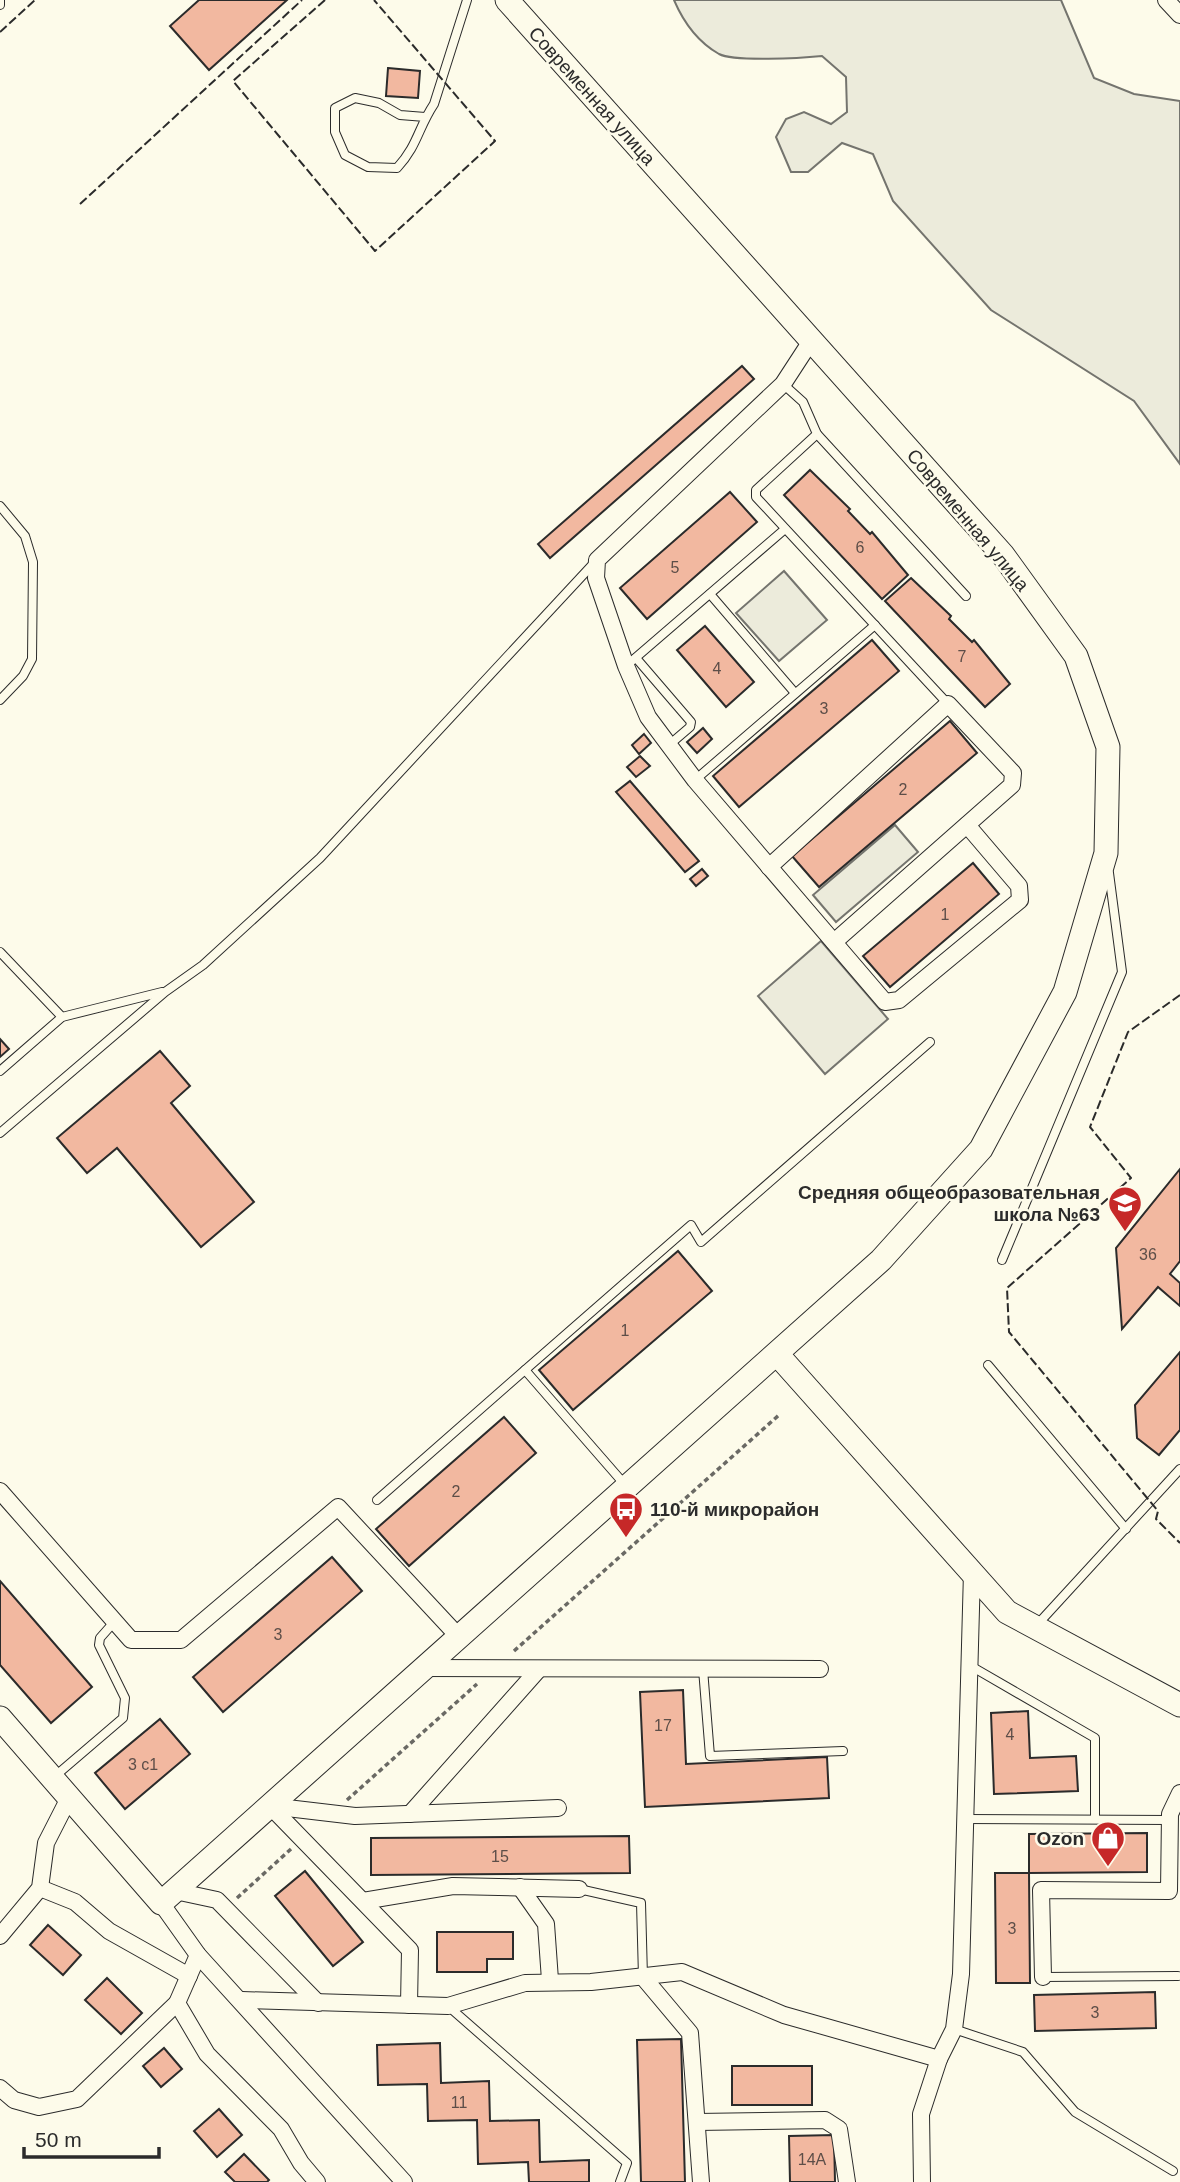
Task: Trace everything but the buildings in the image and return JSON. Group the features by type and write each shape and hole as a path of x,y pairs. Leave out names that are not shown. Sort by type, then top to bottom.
{"street":[{"name":"Современная улица","path":"168,1897 628,1489 881,1260 981,1149 1065,992 1106,853 1108,747 1076,656 1003,555 507,0"},
{"path":"1166,0 1180,15"},
{"path":"811,341 783,384 597,560 596,578 631,662 648,717 695,780 885,1002 892,1003 1020,900 1019,886 967,825"},
{"path":"769,867 948,704 1013,773 1012,785 834,942"},
{"path":"777,1354 1007,1612 1180,1705"},
{"path":"0,1491 131,1640 181,1640 338,1507 459,1637"},
{"path":"922,2182 920,2114 939,2059 954,2029 961,1974 972,1572"},
{"path":"424,1668 820,1669"},
{"path":"410,1814 539,1669"},
{"path":"0,1718 53,1778 168,1897 198,1955 242,2000 404,2182"},
{"path":"1043,1978 1041,1890 1169,1891 1170,1819 1180,1793"},
{"path":"0,1936 40,1888 46,1843 70,1796"},
{"path":"270,1805 355,1816 558,1808"},
{"path":"270,1805 410,1950 409,2005"},
{"path":"363,1901 453,1886 579,1888"},
{"path":"520,1887 546,1924 550,1980"},
{"path":"40,1888 75,1902 109,1931 189,1976"},
{"path":"168,1897 217,1900 318,2003"},
{"path":"0,2088 14,2100 39,2107 76,2099 177,2003 198,1955"},
{"path":"242,2000 447,2006 526,1983 550,1980 591,1982 682,1972 784,2015 939,2059"},
{"path":"643,1977 690,2033 701,2182"},
{"path":"177,2003 207,2054 281,2129 301,2163 317,2182"},
{"path":"697,2122 825,2120 834,2123 839,2129 847,2182"}],"lane":[{"path":"0,0 0,5"},
{"path":"425,117 400,115 379,103 355,97 335,108 335,132 345,155 368,166 397,168 414,149 425,117 434,104 467,0"},
{"path":"783,384 803,402 817,434 967,596"},
{"path":"817,434 754,493 948,704"},
{"path":"0,506 25,536 33,562 32,659 23,676 0,700"},
{"path":"669,745 691,727 691,722 631,662 785,529"},
{"path":"0,1133 165,992 203,965 320,858 597,560"},
{"path":"710,594 795,694"},
{"path":"695,780 875,625"},
{"path":"1002,1260 1122,972 1106,853"},
{"path":"0,952 62,1017"},
{"path":"0,1071 62,1017 165,992"},
{"path":"377,1500 691,1226 701,1242 930,1042"},
{"path":"988,1365 1126,1529"},
{"path":"525,1370 628,1489"},
{"path":"1036,1626 1180,1469"},
{"path":"53,1778 123,1718 125,1698 99,1645 100,1638 114,1621"},
{"path":"969,1665 1095,1738 1095,1819"},
{"path":"703,1669 710,1756 843,1751"},
{"path":"965,1819 1170,1819"},
{"path":"579,1888 641,1903 643,1977"},
{"path":"1043,1978 1178,1976"},
{"path":"447,2006 627,2163 620,2182"},
{"path":"954,2029 1023,2052 1075,2112 1173,2171"}],"shaded area":[{"path":"674,0 1061,0 1094,78 1134,94 1180,101 1180,464 1134,401 991,310 893,201 873,154 842,143 808,172 791,172 776,137 786,119 804,112 831,124 847,112 846,77 822,56 753,59 719,54 692,30"},
{"path":"784,571 827,620 779,661 736,613"},
{"path":"895,825 918,852 836,922 813,895"},
{"path":"821,941 888,1019 825,1074 758,996"}],"fence":[{"path":"0,32 35,0"},
{"path":"80,204 302,0"},
{"path":"325,0 233,81 375,251 495,141 374,0"},
{"path":"1180,995 1128,1032 1090,1127 1131,1178 1007,1288 1009,1332 1158,1511 1156,1519 1180,1543"}],"place":[{"name":"Средняя общеобразовательная школа №63","path":"1125,1233"},
{"name":"110-й микрорайон","path":"626,1539"},
{"name":"Ozon","path":"1108,1868"}]}
